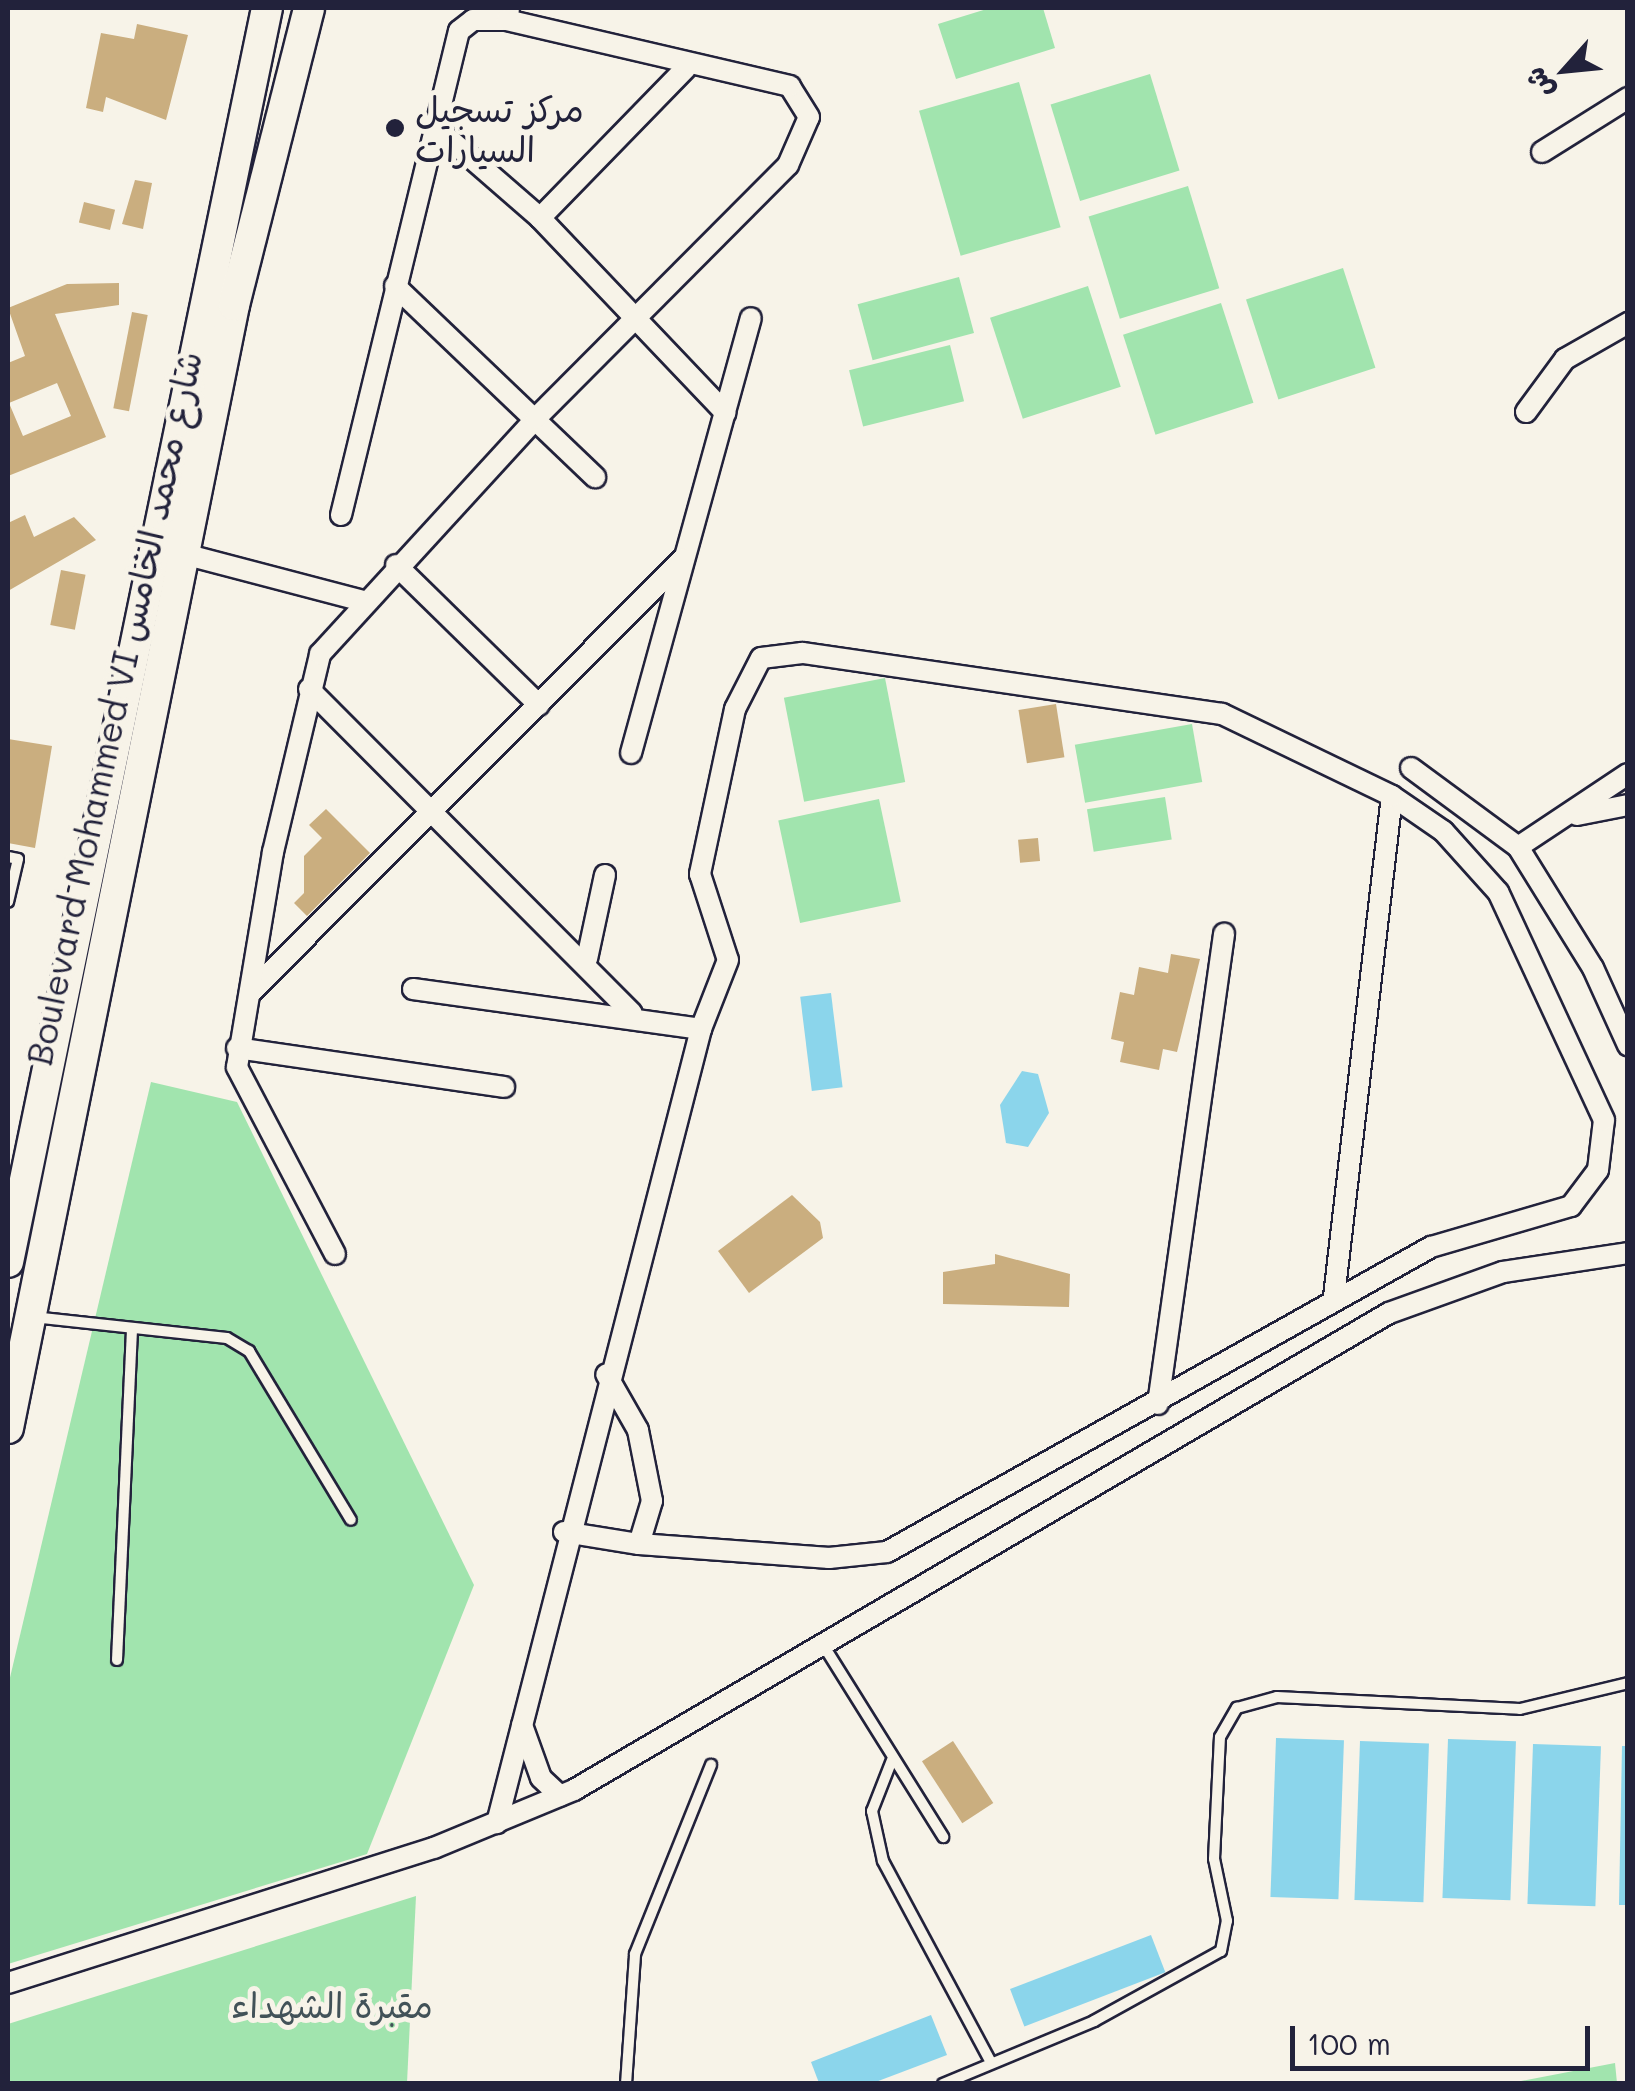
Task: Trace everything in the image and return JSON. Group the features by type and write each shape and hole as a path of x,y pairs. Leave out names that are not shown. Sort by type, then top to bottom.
{"main road":[{"name":"Boulevard Mohammed VI شارع محمد الخامس","path":"8,1262 267,8"},
{"name":"Boulevard Mohammed VI شارع محمد الخامس","path":"8,1428 184,554 309,8"}],"street":[{"path":"334,1254 242,1082 237,1048 309,689 320,654 363,601 536,418 788,165 809,117 790,86 686,68 508,14 473,20 459,30 432,124 341,516"},
{"path":"540,218 686,68"},
{"path":"1542,152 1628,98"},
{"path":"432,124 540,218 638,315 726,413"},
{"path":"395,286 595,477"},
{"path":"631,753 752,318"},
{"path":"1526,412 1565,359 1628,323"},
{"path":"184,554 363,601"},
{"path":"251,992 440,813 538,705 683,559"},
{"path":"396,565 538,705"},
{"path":"496,1823 564,1532 606,1374 701,1029 728,960 700,874 740,697 761,658 777,651 1222,714 1392,796 1443,832 1498,892 1604,1120 1598,1170 1571,1206 1431,1248 1334,1297 1158,1404 887,1552 829,1558 639,1544 564,1532"},
{"path":"309,689 586,959 632,1013"},
{"path":"1412,768 1518,847 1593,968 1628,1044"},
{"path":"1518,847 1576,815 1628,774"},
{"path":"1334,1297 1392,796"},
{"path":"1576,815 1628,805"},
{"path":"586,959 605,876"},
{"path":"1158,1404 1224,934"},
{"path":"413,989 632,1013 701,1029"},
{"path":"237,1048 504,1088"},
{"path":"8,1984 496,1823 560,1796 718,1711 822,1642 1388,1313 1503,1272 1628,1253"},
{"path":"606,1374 638,1430 653,1482 639,1544"},
{"path":"521,1723 541,1778 560,1796"}],"lane":[{"path":"8,858 18,860 8,902"},
{"path":"30,1317 227,1338 249,1351 351,1520"},
{"path":"118,1660 132,1330"},
{"path":"822,1642 943,1837"},
{"path":"943,2084 1094,2021 1221,1951 1227,1921 1214,1859 1220,1737 1236,1708 1277,1697 1520,1709 1628,1683"},
{"path":"892,1760 872,1811 883,1861 991,2062"},
{"path":"626,2084 635,1954 712,1765"}],"green space":[{"path":"990,8 1043,8 1055,48 956,79 938,24"},
{"path":"1150,74 1180,171 1080,201 1051,104"},
{"path":"1019,82 1061,227 961,256 919,111"},
{"path":"1188,186 1219,288 1120,319 1089,216"},
{"path":"1343,268 1375,368 1278,399 1246,300"},
{"path":"959,277 974,333 873,360 858,304"},
{"path":"1088,286 1121,387 1023,419 990,318"},
{"path":"1221,303 1253,403 1155,435 1123,335"},
{"path":"950,345 964,401 863,426 849,370"},
{"path":"885,678 905,782 804,802 784,698"},
{"path":"1192,724 1202,782 1085,803 1075,745"},
{"path":"1165,797 1172,839 1094,852 1087,809"},
{"path":"879,799 901,902 800,923 778,820"},
{"path":"151,1082 237,1102 474,1585 367,1854 8,1964 8,1686"},
{"name":"مقبرة الشهداء","path":"416,1896 407,2083 8,2083 8,2024"},
{"path":"1615,2063 1617,2083 1511,2083"}],"water":[{"path":"831,993 843,1087 812,1091 800,997"},
{"path":"1022,1071 1038,1074 1049,1113 1028,1147 1006,1143 1000,1105"},
{"path":"1276,1738 1344,1740 1338,1899 1270,1897"},
{"path":"1448,1739 1516,1741 1510,1900 1442,1898"},
{"path":"1360,1741 1429,1743 1423,1902 1354,1900"},
{"path":"1533,1744 1601,1746 1595,1906 1527,1904"},
{"path":"1622,1746 1628,1746 1627,1905 1619,1905"},
{"path":"1151,1935 1165,1972 1024,2026 1010,1989"},
{"path":"931,2015 947,2055 873,2083 819,2083 811,2062"}],"building":[{"path":"137,24 188,35 166,120 106,97 103,112 86,108 101,33 134,39"},
{"path":"135,180 152,183 143,229 122,224"},
{"path":"84,202 115,210 110,230 79,222"},
{"path":"119,283 119,305 55,314 106,437 8,476 8,363 25,356 8,308 67,284","holes":["57,383 71,416 23,436 9,403"]},
{"path":"132,312 148,315 129,411 113,408"},
{"path":"25,515 34,537 74,517 96,540 8,591 8,523"},
{"path":"61,570 86,575 75,630 50,625"},
{"path":"1056,704 1064,757 1027,763 1018,710"},
{"path":"8,739 52,746 35,848 8,843"},
{"path":"326,809 370,853 307,916 294,903 304,893 304,856 322,838 309,825"},
{"path":"1038,838 1040,861 1020,863 1018,840"},
{"path":"1171,954 1200,959 1177,1052 1163,1049 1159,1070 1120,1062 1124,1042 1111,1039 1120,992 1134,995 1139,967 1168,973"},
{"path":"792,1195 820,1222 823,1238 749,1293 718,1251"},
{"path":"995,1254 1070,1274 1069,1307 943,1304 943,1272 995,1264"},
{"path":"953,1741 993,1803 962,1823 922,1761"}],"place":[{"name":"مركز تسجيل السيارات","path":"395,128"}]}
